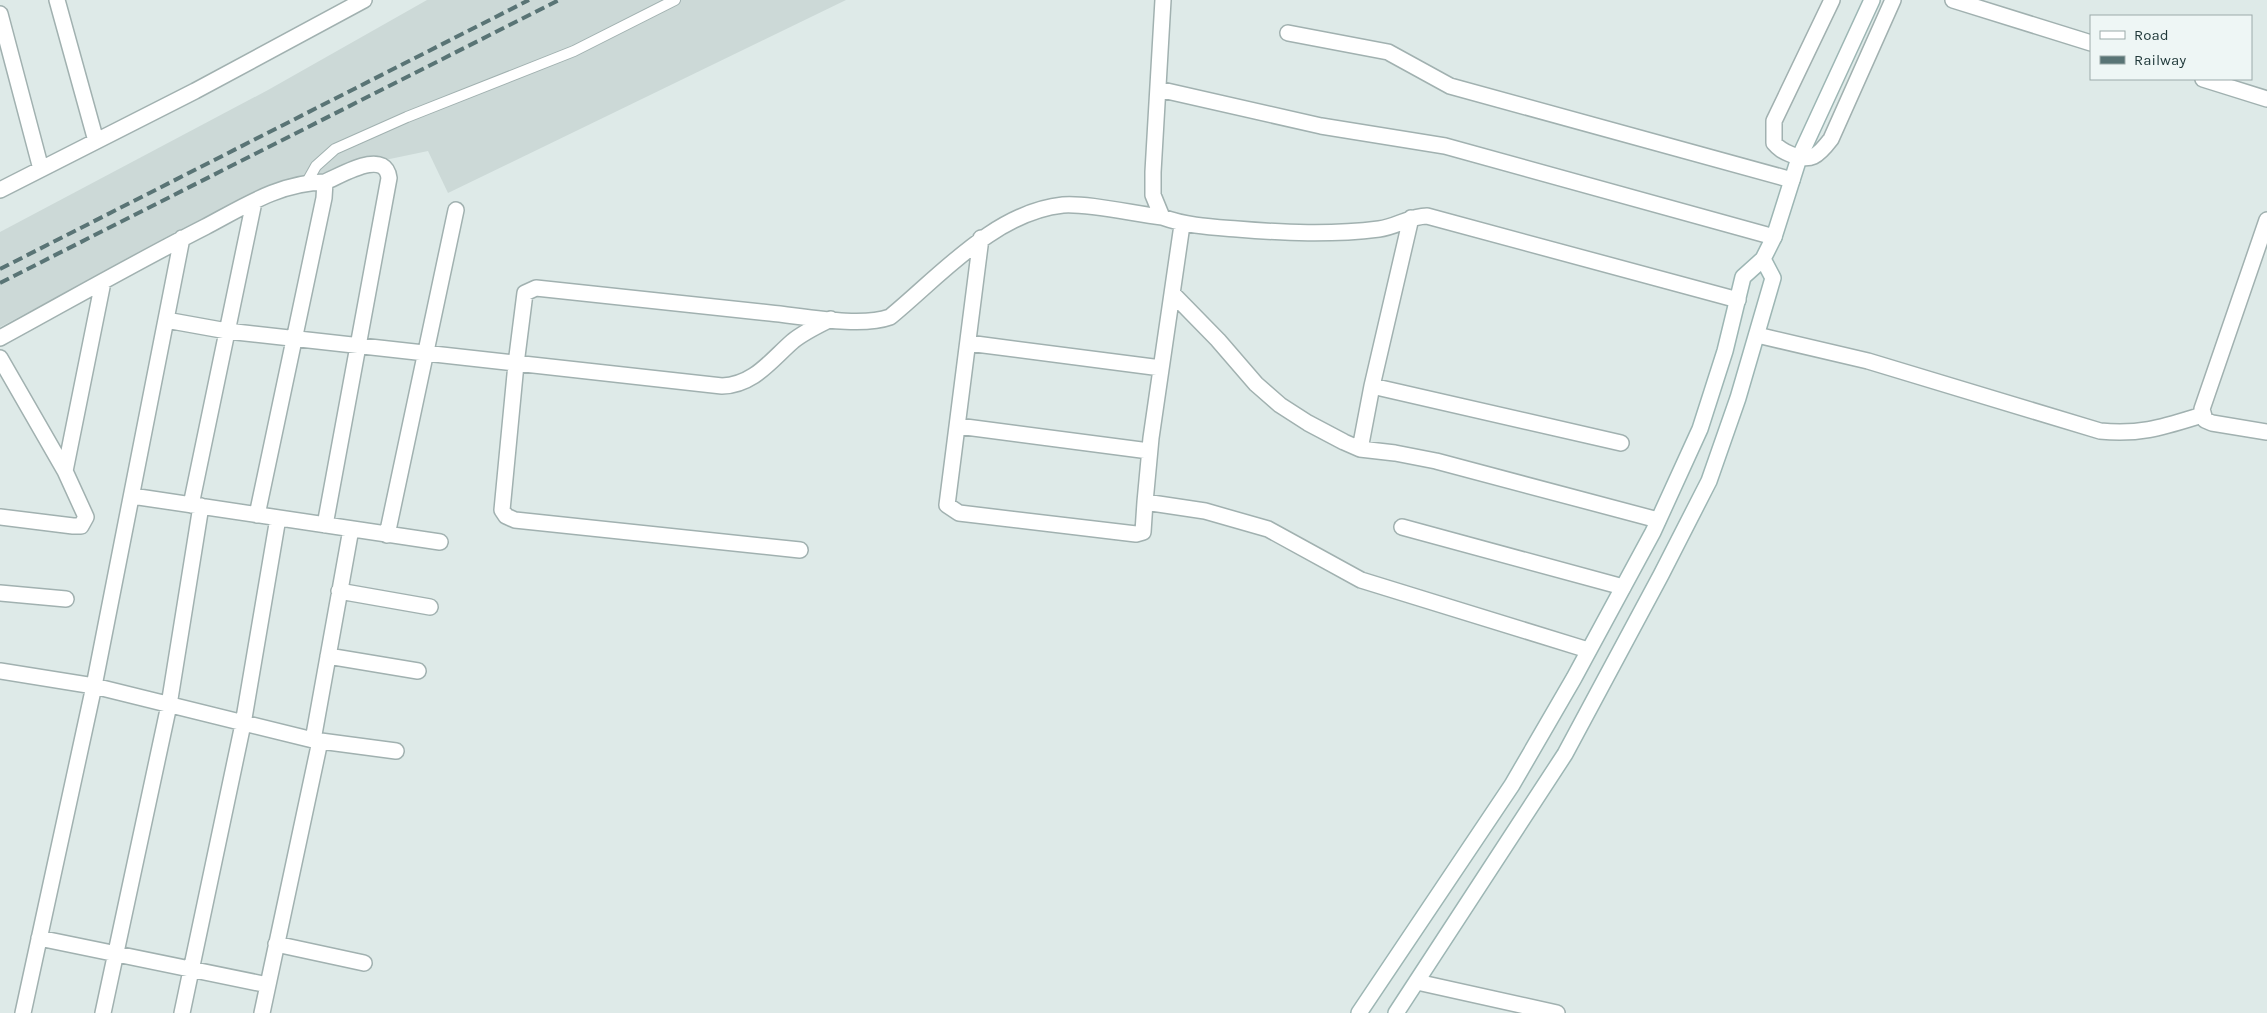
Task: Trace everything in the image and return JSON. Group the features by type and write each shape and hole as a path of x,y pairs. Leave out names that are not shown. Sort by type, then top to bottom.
{"street":[{"path":"57,0 96,141"},
{"path":"0,190 364,0"},
{"path":"1162,217 1154,195 1163,0"},
{"path":"1832,0 1774,121 1774,142 1779,149 1799,158 1811,158 1822,151 1831,139 1893,0"},
{"path":"1359,1013 1512,784 1623,587 1658,520 1700,429 1725,351 1743,277 1763,259 1774,237 1799,158 1872,0"},
{"path":"1953,0 2090,44"},
{"path":"0,14 41,170"},
{"path":"1288,32 1388,52 1450,86 1792,180"},
{"path":"2206,80 2267,99"},
{"path":"1158,89 1321,126 1445,146 1774,237"},
{"path":"0,338 182,238 280,189 307,182 325,182 368,164 378,163 384,165 388,169 389,178 325,525"},
{"path":"257,515 325,182"},
{"path":"103,1013 169,705 196,506 254,202"},
{"path":"800,550 515,520 506,516 502,510 524,293 536,288 831,319 878,321 890,317 981,238 1024,216 1065,205 1162,217 1182,225 1299,234 1342,234 1385,229 1411,218 1427,216 1738,300"},
{"path":"387,534 456,210"},
{"path":"1360,449 1372,386 1411,218"},
{"path":"2267,220 2202,409 2202,415 2205,420 2212,423 2267,432"},
{"path":"981,238 947,505 951,510 959,513 1136,534 1143,532 1149,451 1182,225"},
{"path":"23,1013 94,686 182,238"},
{"path":"1396,1013 1565,754 1709,481 1738,398 1773,278 1763,259"},
{"path":"65,471 103,282"},
{"path":"1172,293 1218,340 1256,384 1280,405 1308,423 1360,449 1395,453 1436,461 1658,520"},
{"path":"166,320 228,331 294,339 734,386 756,376 795,339 831,319"},
{"path":"1756,335 1868,361 2100,431 2126,433 2152,431 2202,415"},
{"path":"968,344 1161,368"},
{"path":"0,358 65,471 86,517 81,526 0,517"},
{"path":"1372,386 1621,443"},
{"path":"958,426 1149,451"},
{"path":"132,496 440,542"},
{"path":"1145,502 1206,511 1268,529 1361,580 1588,650"},
{"path":"182,1013 243,724 278,518"},
{"path":"1402,528 1623,587"},
{"path":"262,1013 316,740 328,656 350,529"},
{"path":"339,592 430,606"},
{"path":"0,593 66,599"},
{"path":"328,656 418,671"},
{"path":"0,670 94,686 243,724 316,740 396,751"},
{"path":"39,938 268,986"},
{"path":"276,944 364,962"},
{"path":"1417,982 1557,1013"}],"lane":[{"path":"307,182 316,166 335,149 407,117 574,51 675,0"}],"shaded area":[{"path":"427,0 846,0 448,193 428,151 275,183 0,327 0,232 268,90"}],"railway":[{"path":"0,269 529,0"},
{"path":"0,283 559,0"}]}
